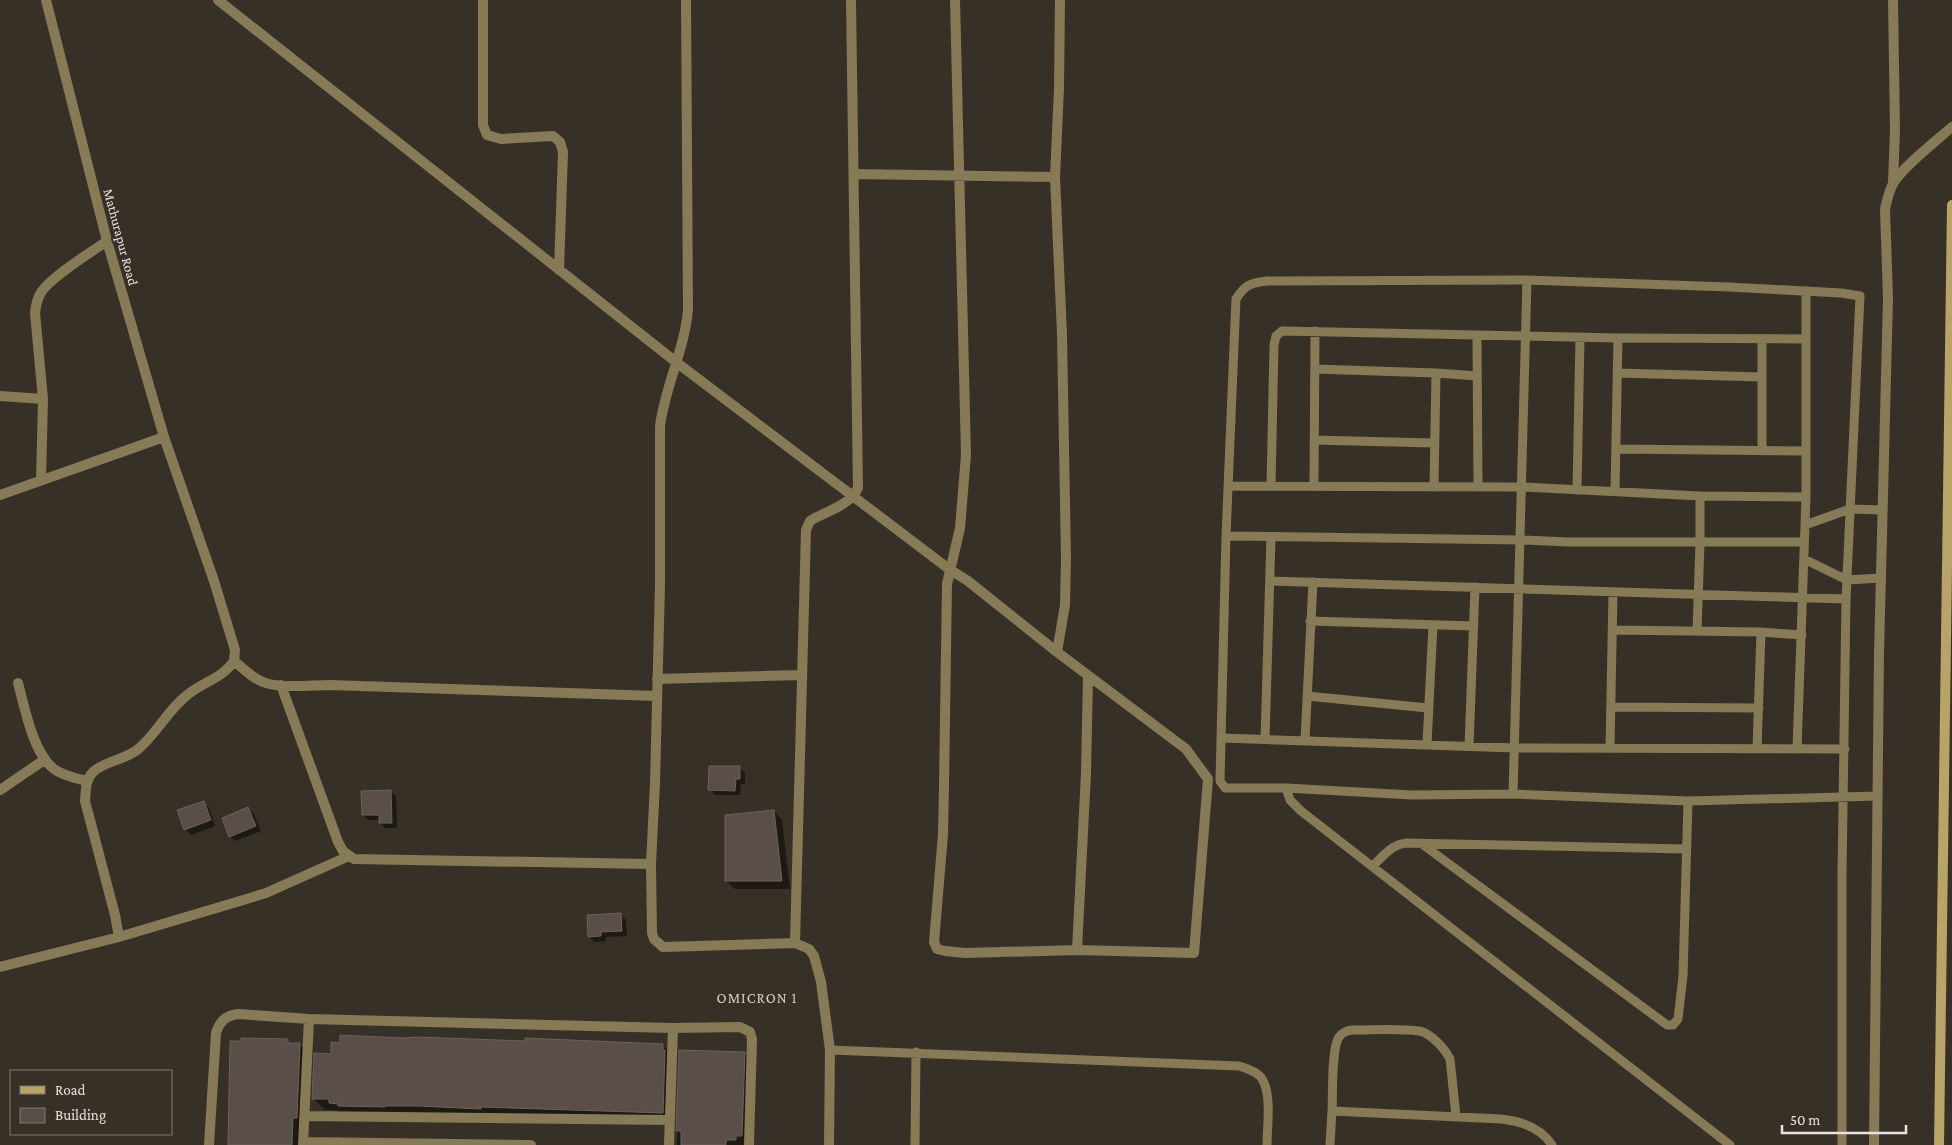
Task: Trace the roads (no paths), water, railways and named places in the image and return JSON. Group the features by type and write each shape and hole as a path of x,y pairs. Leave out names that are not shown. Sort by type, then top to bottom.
{"street":[{"name":"Mathurapur Road","path":"46,0 107,241 164,437 226,618 234,650 234,661"},
{"path":"218,0 676,362 949,569 968,581 1088,676 1186,749 1208,779 1194,953 1077,950 966,952 945,951 937,948 934,942 942,834 946,584 949,569 960,528 966,455 955,0"},
{"path":"483,0 483,125 487,135 501,139 553,136 560,142 563,152 559,270"},
{"path":"686,0 688,309 687,325 662,410 660,426 660,584 651,864 652,933 658,944 673,947 795,943 809,950 817,965 830,1050 829,1145"},
{"path":"795,943 806,530 810,521 844,505 858,488 851,0"},
{"path":"1057,652 1065,604 1066,549 1062,334 1055,177 1060,0"},
{"path":"1894,0 1894,183"},
{"path":"1874,1145 1881,578 1888,298 1885,209 1887,198 1902,172 1952,127"},
{"path":"854,174 1055,177"},
{"path":"1940,1145 1952,205"},
{"path":"41,480 43,399 35,313 37,302 42,291 50,283 107,241"},
{"path":"0,396 43,399"},
{"path":"0,495 164,437"},
{"path":"119,937 116,915 85,801 87,782 92,773 98,768 128,756 139,748 183,698 204,683 220,676 234,661 255,678 264,682 281,685 340,685 657,696"},
{"path":"657,679 801,675"},
{"path":"1077,950 1088,676"},
{"path":"18,683 38,749 44,760 63,774 87,782"},
{"path":"281,685 338,842 343,850 354,859 651,864"},
{"path":"0,790 44,760"},
{"path":"0,966 119,937 266,893 350,856"},
{"path":"209,1145 216,1034 220,1023 227,1016 238,1014 309,1019 673,1028 740,1027 750,1032 752,1039 750,1145"},
{"path":"309,1019 303,1144 531,1145"},
{"path":"669,1145 673,1028"},
{"path":"304,1116 670,1120"}],"lane":[{"path":"1513,794 1522,540 1528,280"},
{"path":"1842,1145 1842,875 1844,796 1845,749 1846,599 1860,296 1806,290 1528,280 1267,281 1254,283 1243,288 1236,299 1226,536 1220,781 1225,788 1286,788 1405,795 1513,794 1688,801 1844,796 1878,796"},
{"path":"1797,749 1806,497 1806,290"},
{"path":"1271,486 1274,345 1276,336 1282,331 1580,338 1806,340"},
{"path":"1314,486 1315,331"},
{"path":"1477,335 1478,487"},
{"path":"1577,490 1580,338"},
{"path":"1615,491 1618,338"},
{"path":"1762,339 1762,451"},
{"path":"1315,369 1477,376"},
{"path":"1434,487 1436,373"},
{"path":"1617,373 1762,377"},
{"path":"1314,440 1434,443"},
{"path":"1616,449 1806,451"},
{"path":"1228,486 1523,487 1700,496 1806,497"},
{"path":"1697,631 1700,496"},
{"path":"1805,525 1850,509 1883,510"},
{"path":"1226,536 1569,542 1804,542"},
{"path":"1265,739 1272,537"},
{"path":"1804,559 1847,580 1881,578"},
{"path":"1270,581 1846,599"},
{"path":"1305,740 1312,582"},
{"path":"1469,746 1475,587"},
{"path":"1610,748 1613,592"},
{"path":"1310,622 1474,626"},
{"path":"1427,744 1433,625"},
{"path":"1613,630 1761,632 1802,635"},
{"path":"1757,748 1761,632"},
{"path":"1307,696 1428,708"},
{"path":"1611,707 1759,708"},
{"path":"1222,738 1515,748 1845,749"},
{"path":"1286,788 1290,800 1301,811 1730,1145"},
{"path":"1422,844 1667,1025 1673,1025 1678,1019 1683,976 1688,801"},
{"path":"1373,866 1399,844 1686,848"},
{"path":"1330,1145 1335,1049 1338,1039 1343,1032 1352,1030 1420,1031 1434,1040 1447,1052 1450,1059 1456,1116"},
{"path":"830,1050 916,1052 1245,1068 1262,1077 1267,1092 1266,1145"},
{"path":"915,1145 916,1052"},
{"path":"1332,1111 1456,1116 1518,1121 1540,1132 1552,1145"}],"district":[{"name":"OMICRON 1","path":"757,998"}]}
